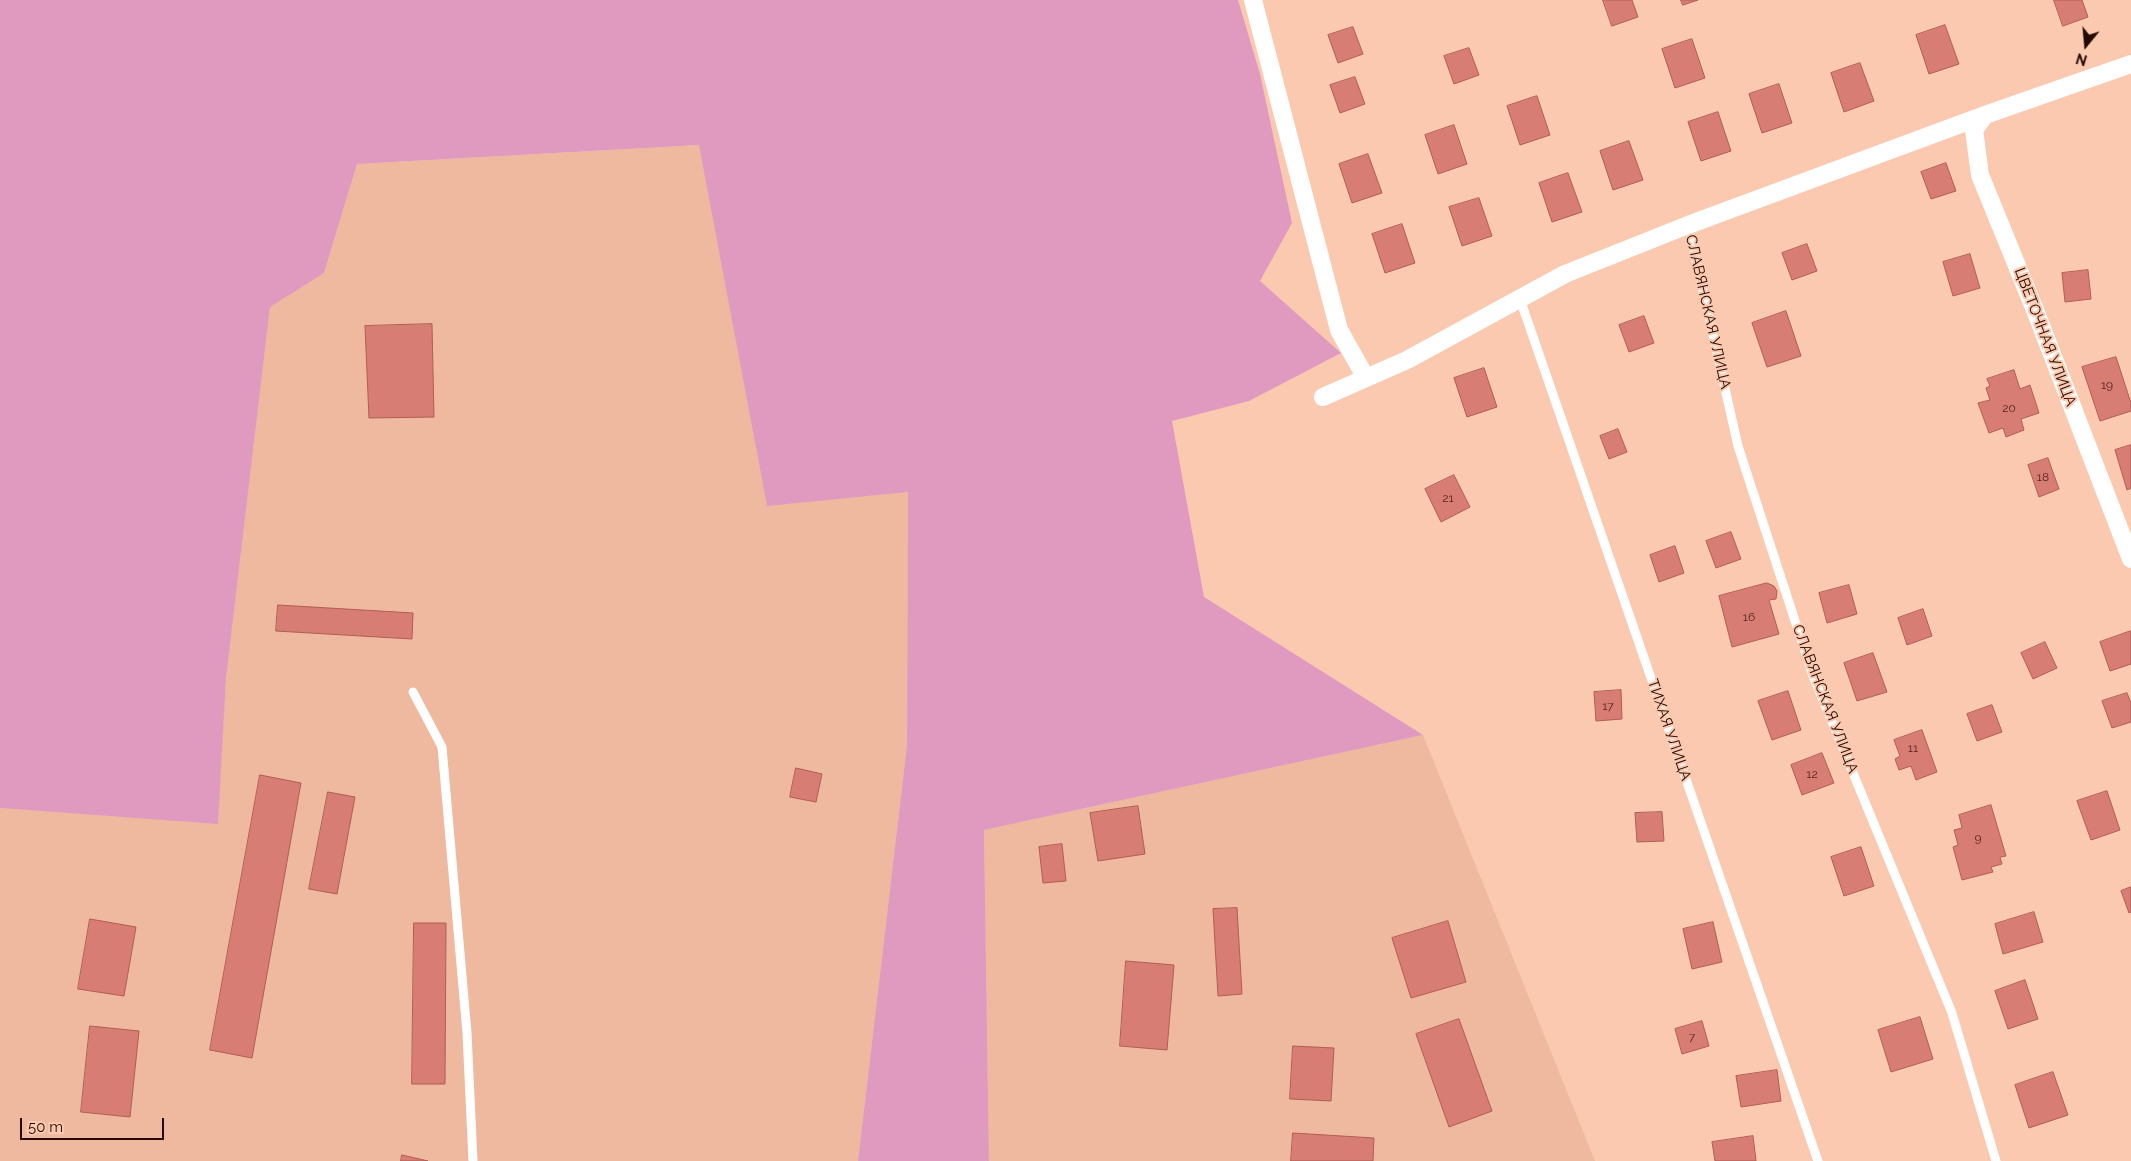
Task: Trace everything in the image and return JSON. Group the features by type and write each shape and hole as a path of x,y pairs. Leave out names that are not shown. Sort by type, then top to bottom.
{"street":[{"path":"1253,0 1339,330 1366,378"},
{"path":"1323,396 1407,360 1565,274 1985,115 2131,64"},
{"name":"ЦВЕТОЧНАЯ УЛИЦА","path":"1985,115 1974,130 1980,175 2035,310 2131,559"}],"lane":[{"name":"СЛАВЯНСКАЯ УЛИЦА","path":"1688,226 1738,446 1813,676 1952,1013 1996,1161"},
{"name":"ТИХАЯ УЛИЦА","path":"1520,299 1818,1161"},
{"path":"414,692 442,747 467,1033 473,1161"}],"shaded area":[{"path":"0,0 1238,0 1260,74 1292,223 1260,281 1341,353 1249,401 1172,421 1204,597 1423,735 984,830 989,1161 858,1161 907,745 908,492 767,506 699,145 357,164 324,273 270,307 226,679 218,824 0,808"},
{"path":"700,145 767,505 908,492 907,745 858,1161 0,1161 0,808 217,823 226,679 270,306 324,273 357,164"},
{"path":"1423,735 1595,1161 989,1161 984,830"}],"building":[{"path":"1603,0 1632,0 1638,17 1612,26"},
{"path":"1681,0 1698,0 1683,5"},
{"path":"2054,0 2082,0 2088,17 2063,26"},
{"path":"1945,25 1959,64 1929,74 1916,35"},
{"path":"1353,27 1363,54 1338,63 1328,35"},
{"path":"1692,39 1705,78 1675,88 1662,49"},
{"path":"1469,48 1479,75 1454,84 1444,56"},
{"path":"1860,63 1874,101 1844,112 1831,73"},
{"path":"1355,77 1365,104 1340,113 1330,85"},
{"path":"1779,84 1792,123 1762,133 1749,94"},
{"path":"1537,96 1550,135 1520,145 1507,106"},
{"path":"1718,112 1731,151 1701,161 1688,122"},
{"path":"1454,125 1467,164 1438,174 1425,135"},
{"path":"1629,141 1643,180 1613,190 1600,151"},
{"path":"1368,154 1382,193 1352,203 1339,164"},
{"path":"1946,163 1956,191 1931,199 1921,172"},
{"path":"1568,173 1582,212 1552,222 1539,183"},
{"path":"1479,198 1492,236 1462,246 1449,207"},
{"path":"1402,224 1415,263 1385,273 1372,234"},
{"path":"1807,244 1817,271 1792,280 1782,253"},
{"path":"1970,254 1980,288 1953,296 1943,262"},
{"path":"2088,270 2091,299 2065,302 2062,273"},
{"path":"1786,311 1801,356 1767,367 1752,323"},
{"path":"1644,316 1654,343 1629,352 1619,325"},
{"path":"432,324 434,417 369,418 365,326"},
{"path":"2116,357 2131,403 2131,411 2100,421 2082,367"},
{"path":"1484,368 1497,407 1467,417 1454,378"},
{"path":"2014,370 2020,389 2030,385 2039,413 2021,419 2024,430 2006,437 2003,428 1989,433 1978,403 1990,400 1986,388 1990,386 1987,379"},
{"path":"1618,429 1627,452 1609,459 1600,436"},
{"path":"2131,445 2131,488 2127,490 2115,450"},
{"path":"2048,458 2059,489 2039,497 2028,465"},
{"path":"1454,475 1470,507 1441,522 1425,489"},
{"path":"1731,532 1741,559 1716,568 1706,541"},
{"path":"1675,546 1684,573 1659,582 1650,555"},
{"path":"1767,583 1774,586 1777,591 1776,599 1769,600 1779,634 1732,647 1719,596"},
{"path":"1849,585 1857,614 1827,623 1819,593"},
{"path":"278,605 413,613 412,639 276,631"},
{"path":"1923,609 1932,636 1907,645 1898,618"},
{"path":"2131,631 2131,664 2110,671 2100,642"},
{"path":"2045,642 2057,668 2033,679 2021,653"},
{"path":"1873,653 1887,692 1857,701 1844,663"},
{"path":"1621,690 1622,719 1596,721 1594,692"},
{"path":"1788,691 1801,730 1772,740 1758,701"},
{"path":"2127,693 2131,703 2131,722 2112,728 2102,701"},
{"path":"1992,705 2002,732 1977,741 1967,714"},
{"path":"1922,730 1937,772 1916,780 1911,766 1899,770 1895,759 1900,756 1894,740"},
{"path":"1822,753 1834,783 1802,795 1791,765"},
{"path":"796,768 822,774 816,802 790,797"},
{"path":"260,775 301,783 252,1058 210,1050"},
{"path":"2107,791 2120,830 2091,840 2077,801"},
{"path":"328,792 355,797 337,894 309,889"},
{"path":"1991,805 2006,856 2000,857 2002,864 1991,867 1993,872 1962,880 1953,847 1958,845 1954,830 1962,828 1959,815"},
{"path":"1138,806 1145,854 1098,861 1090,813"},
{"path":"1662,812 1664,841 1637,842 1635,813"},
{"path":"1062,844 1066,881 1043,883 1039,847"},
{"path":"1861,847 1874,886 1844,896 1831,857"},
{"path":"2131,887 2131,912 2129,913 2121,891"},
{"path":"1237,908 1242,994 1218,996 1213,909"},
{"path":"2034,912 2043,942 2003,954 1995,924"},
{"path":"90,919 136,927 124,996 78,989"},
{"path":"1448,921 1466,982 1411,998 1392,938"},
{"path":"1713,922 1722,962 1692,969 1683,929"},
{"path":"414,923 446,923 445,1084 412,1084"},
{"path":"1126,961 1174,965 1167,1050 1120,1046"},
{"path":"2025,980 2038,1019 2008,1029 1995,991"},
{"path":"1920,1017 1933,1059 1891,1072 1878,1030"},
{"path":"1459,1019 1492,1111 1449,1127 1416,1034"},
{"path":"1702,1021 1709,1046 1682,1054 1675,1029"},
{"path":"90,1026 139,1031 130,1117 81,1112"},
{"path":"1293,1046 1334,1048 1331,1101 1290,1099"},
{"path":"1777,1070 1781,1101 1741,1107 1736,1076"},
{"path":"2053,1072 2068,1115 2029,1128 2015,1085"},
{"path":"1293,1133 1374,1138 1373,1161 1291,1161"},
{"path":"1753,1136 1756,1161 1715,1161 1712,1142"},
{"path":"402,1155 428,1161 401,1161"}]}
